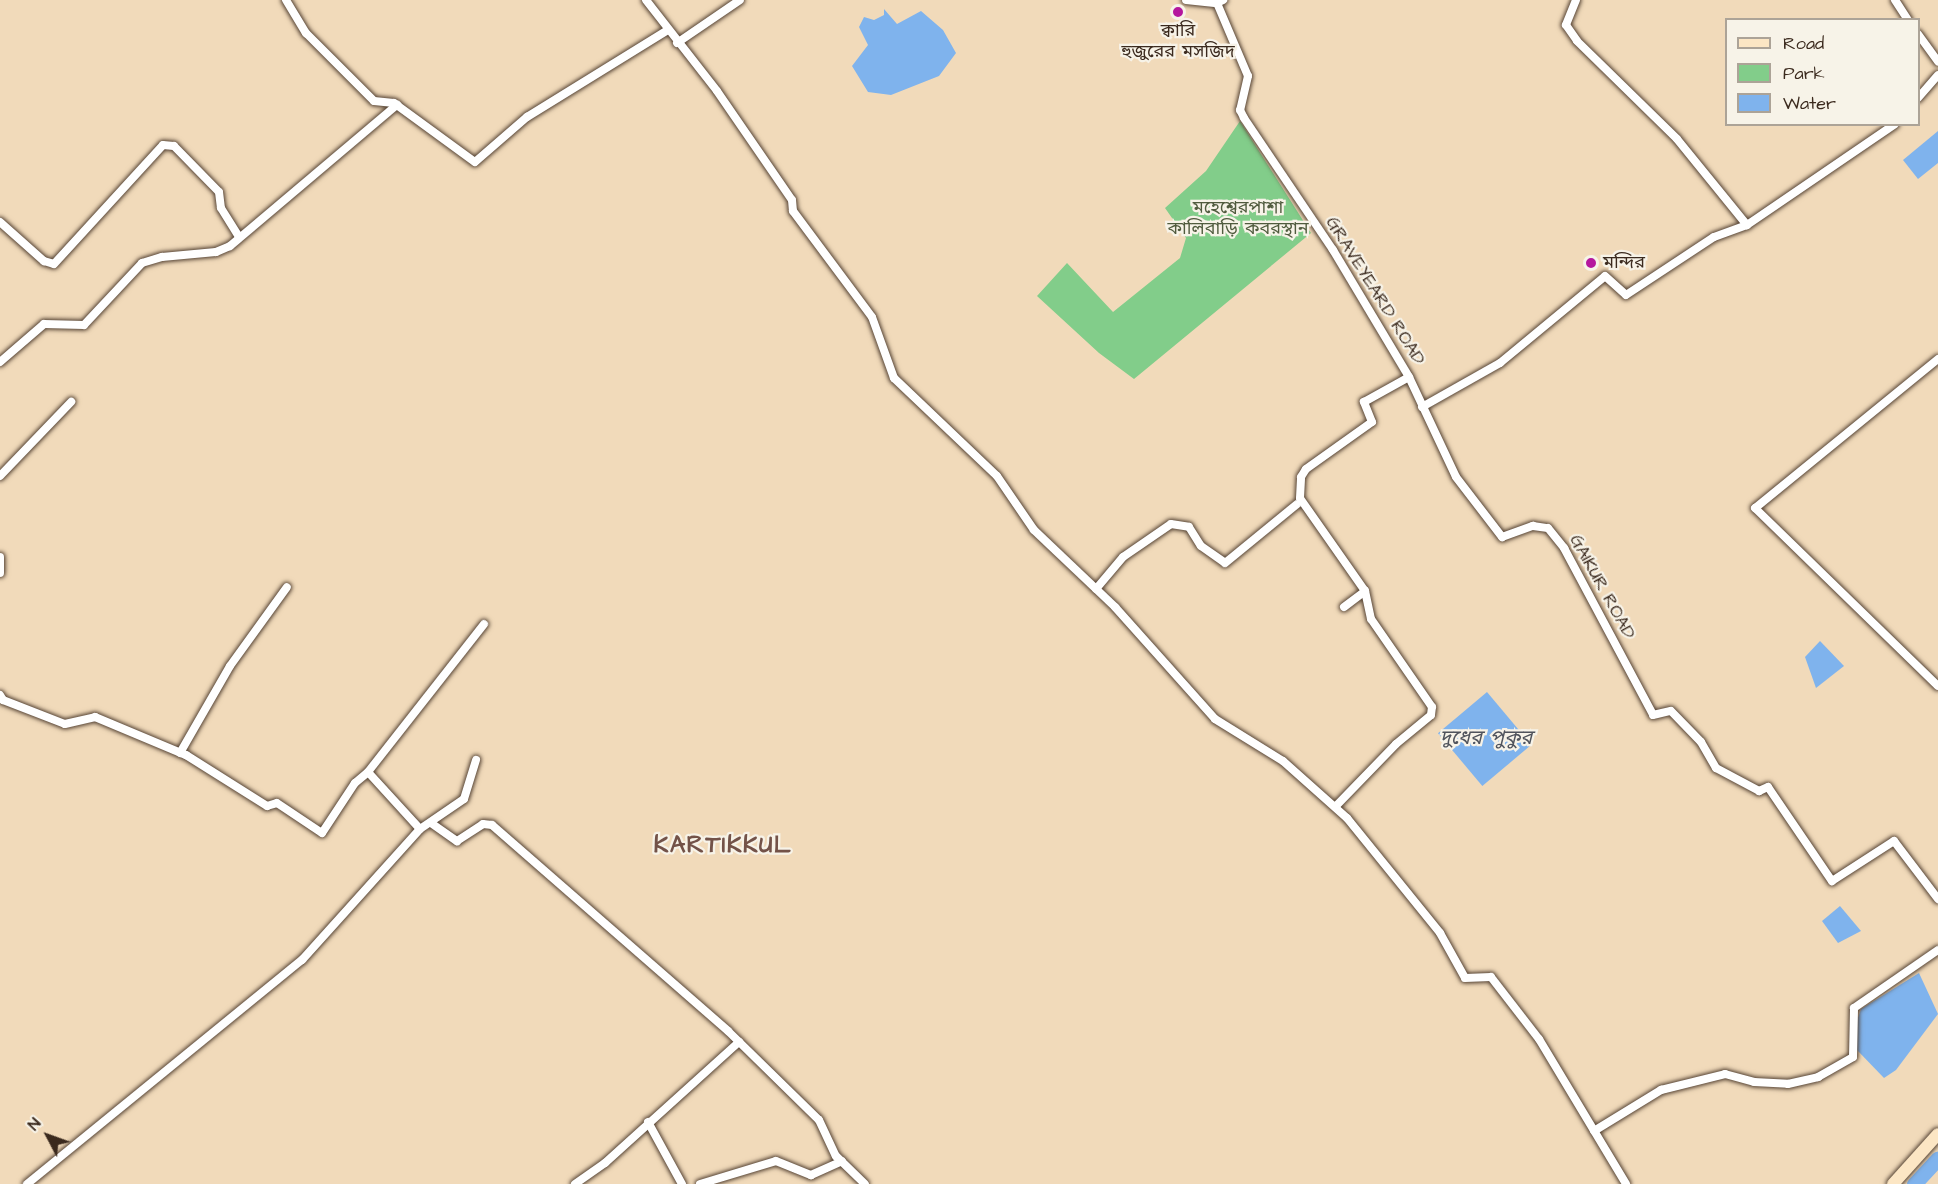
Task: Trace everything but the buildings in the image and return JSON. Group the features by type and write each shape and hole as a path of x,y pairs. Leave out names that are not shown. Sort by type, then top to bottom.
{"main road":[{"path":"1893,1184 1938,1134"}],"street":[{"path":"286,0 306,33 374,101 397,105 476,162 527,117 668,30"},
{"path":"646,0 677,43 717,91 792,200 793,211 872,317 894,378 998,476 1034,530 1096,589 1215,719 1284,761 1336,806 1440,933 1466,978 1491,977 1539,1039 1626,1184"},
{"path":"677,43 740,0"},
{"path":"1186,0 1220,2"},
{"path":"1576,0 1566,25 1576,41 1677,139 1747,225"},
{"path":"1895,0 1907,18"},
{"name":"GRAVEYEARD ROAD","path":"1220,2 1248,76 1240,110 1276,170 1332,250 1409,377 1422,407"},
{"path":"1920,37 1938,63"},
{"path":"1920,96 1938,75"},
{"path":"0,362 44,324 84,325 142,263 162,257 216,252 239,237 397,105"},
{"path":"1422,407 1500,363 1605,276 1626,295 1714,237 1747,225 1892,126"},
{"path":"0,222 44,261 54,264 163,145 174,146 219,192 221,208 239,237"},
{"path":"1938,359 1755,508 1938,686"},
{"path":"1336,806 1396,744 1431,715 1426,695 1371,620 1365,591 1300,498 1301,477 1306,468 1372,422 1364,402 1409,377"},
{"path":"0,476 71,402"},
{"name":"GAIKUR ROAD","path":"1422,407 1456,477 1502,537 1533,526 1548,528 1557,538 1653,715 1671,711 1701,742 1716,768 1759,791 1768,787 1832,881 1894,841 1938,899"},
{"path":"1096,589 1123,557 1171,524 1189,527 1201,546 1226,563 1297,504"},
{"path":"0,557 0,573"},
{"path":"180,753 230,666 287,587"},
{"path":"1344,607 1365,591"},
{"path":"0,695 3,700 65,724 95,717 180,753 267,806 277,803 322,833 354,783 368,772 484,624"},
{"path":"27,1184 302,960 420,829 464,799 476,760"},
{"path":"368,772 420,829"},
{"path":"431,823 457,841 483,824 492,825 739,1042 819,1120 842,1161 865,1184"},
{"path":"1594,1131 1661,1090 1725,1074 1755,1083 1788,1084 1818,1077 1853,1057 1854,1008 1938,950"},
{"path":"575,1184 605,1163 739,1042"},
{"path":"648,1122 682,1184"},
{"path":"700,1184 776,1161 812,1175 842,1161"}],"green space":[{"name":"মহেশ্বেরপাশা কালিবাড়ি কবরস্থান","path":"1240,121 1311,233 1134,379 1099,353 1037,296 1067,263 1113,312 1180,258 1186,238 1165,208 1206,171"}],"water":[{"path":"884,9 897,24 921,11 943,30 956,53 939,76 891,95 868,92 852,66 868,45 859,27 864,17 874,20 884,15"},
{"path":"1938,131 1938,163 1918,179 1903,160"},
{"path":"1820,641 1844,666 1816,688 1805,657"},
{"name":"দুধের পুকুর","path":"1487,692 1531,745 1482,786 1438,733"},
{"path":"1840,906 1861,931 1838,943 1822,921"},
{"path":"1919,973 1938,1014 1896,1070 1884,1078 1857,1050 1855,1027 1861,1009"}],"waterway":[{"path":"1914,1184 1938,1158"}],"place":[{"name":"ক্বারি হুজুরের মসজিদ","path":"1178,12"},
{"name":"মন্দির","path":"1591,263"}],"district":[{"name":"KARTIKKUL","path":"723,846"}]}
